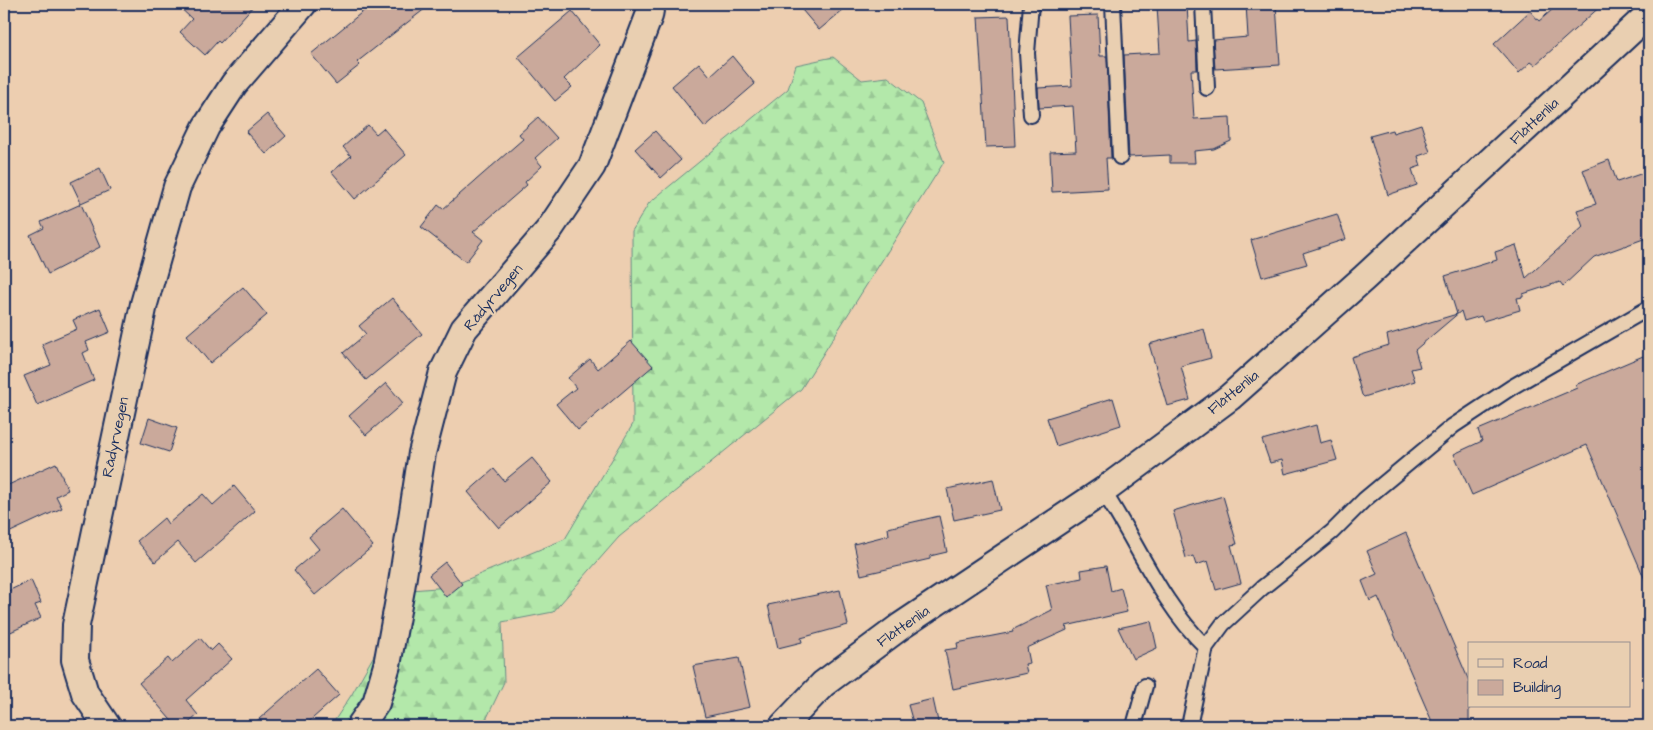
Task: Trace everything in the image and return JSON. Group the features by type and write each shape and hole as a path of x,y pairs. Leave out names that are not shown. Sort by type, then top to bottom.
{"street":[{"name":"Rådyrvegen","path":"107,726 85,693 75,660 76,625 144,304 177,187 206,127 234,84 303,4"},
{"name":"Rådyrvegen","path":"360,726 376,703 387,665 422,452 443,372 464,329 549,230 592,166 649,16 651,4"},
{"name":"Flåttenlia","path":"783,726 824,684 901,626 1103,491 1230,397 1364,278 1649,14"}],"lane":[{"path":"1031,4 1027,53 1031,115"},
{"path":"1113,4 1120,157"},
{"path":"1203,4 1207,88"},
{"path":"1189,726 1206,647 1223,624 1262,588 1332,532 1364,500 1453,426 1520,382 1649,308"},
{"path":"1103,491 1179,619 1206,647"},
{"path":"1134,726 1145,686"}],"green space":[{"path":"833,57 862,80 888,77 921,103 944,162 801,389 619,537 553,612 502,622 504,682 483,726 331,726 352,694 411,590 449,587 565,539 633,424 632,231 649,203 788,89 796,65"}],"building":[{"path":"176,4 255,4 220,43 218,41 205,55 180,32 192,19"},
{"path":"372,4 431,4 357,62 360,65 336,84 311,54"},
{"path":"797,4 850,4 819,30"},
{"path":"1187,4 1189,42 1196,41 1197,70 1191,70 1194,119 1230,117 1231,141 1214,149 1194,151 1195,163 1170,163 1170,155 1129,157 1124,55 1160,53 1157,6"},
{"path":"1246,4 1276,4 1280,65 1215,69 1213,40 1248,37"},
{"path":"1559,4 1603,4 1535,65 1531,62 1519,73 1494,44 1530,11 1539,21"},
{"path":"572,11 600,45 564,79 572,87 555,101 518,57"},
{"path":"1098,15 1100,56 1107,56 1111,158 1106,158 1108,189 1052,192 1050,152 1076,151 1073,106 1039,108 1038,88 1072,86 1068,16"},
{"path":"1009,16 1015,146 986,147 978,17"},
{"path":"732,56 755,84 705,127 672,86 699,63 710,76"},
{"path":"267,114 286,136 266,154 246,132"},
{"path":"538,117 557,138 535,158 542,166 525,182 527,185 473,232 483,240 466,262 421,227 438,205 443,209 523,139 519,134"},
{"path":"1421,124 1430,152 1418,156 1421,166 1412,169 1417,185 1388,195 1370,136 1392,130 1393,133"},
{"path":"368,125 376,134 383,128 406,155 355,199 332,172 351,156 343,147"},
{"path":"655,131 681,160 661,178 635,149"},
{"path":"1609,160 1617,182 1649,171 1649,237 1594,257 1563,286 1560,282 1523,294 1523,297 1517,298 1520,310 1483,321 1481,316 1464,321 1461,311 1415,350 1420,367 1411,369 1415,381 1364,397 1362,395 1351,357 1389,345 1387,335 1457,314 1445,276 1497,260 1495,252 1516,245 1526,278 1583,227 1577,210 1596,204 1583,170"},
{"path":"100,168 110,190 81,203 71,182"},
{"path":"81,204 100,247 48,274 30,235 44,228 41,222"},
{"path":"1337,214 1346,239 1303,253 1307,264 1262,277 1251,240"},
{"path":"243,287 267,315 210,363 187,335"},
{"path":"392,298 422,334 366,380 343,353 366,334 359,326"},
{"path":"100,308 110,332 86,342 89,350 83,353 94,380 37,405 24,376 51,365 42,344 77,329 73,320"},
{"path":"1204,329 1211,358 1181,366 1190,400 1167,406 1149,344"},
{"path":"631,341 653,366 578,430 556,404 576,388 568,378 590,359 598,369"},
{"path":"1643,356 1649,369 1649,589 1587,445 1472,495 1454,454 1482,441 1478,430 1577,388 1575,385"},
{"path":"386,383 403,403 366,435 349,416"},
{"path":"1113,398 1121,425 1056,446 1047,418"},
{"path":"149,418 177,428 169,452 141,443"},
{"path":"1316,425 1320,443 1331,440 1337,460 1285,474 1282,460 1270,463 1262,440"},
{"path":"532,458 552,482 499,528 468,492 494,469 504,481"},
{"path":"56,463 68,490 56,496 62,508 4,535 4,487"},
{"path":"993,479 1000,510 954,520 947,489"},
{"path":"234,486 255,511 196,563 178,542 155,562 137,541 164,518 168,524 203,494 213,505"},
{"path":"1223,496 1237,544 1231,545 1241,583 1216,590 1208,561 1196,565 1193,556 1186,558 1173,511"},
{"path":"342,509 373,546 315,595 294,570 319,549 309,537"},
{"path":"939,516 947,552 930,556 930,559 861,575 854,544 889,535 888,528"},
{"path":"1406,533 1468,679 1469,726 1434,726 1378,597 1370,601 1362,581 1377,574 1367,551"},
{"path":"445,562 462,584 446,597 429,575"},
{"path":"1106,566 1111,591 1121,588 1127,612 1066,626 1067,630 1027,648 1030,663 1025,664 1027,673 953,689 945,650 958,648 957,643 1013,632 1012,630 1052,610 1046,585 1082,578 1081,570"},
{"path":"31,580 41,603 35,605 41,618 4,635 4,593"},
{"path":"840,590 848,625 801,638 802,642 778,648 768,605"},
{"path":"1151,621 1157,648 1133,659 1118,628"},
{"path":"200,638 211,651 218,644 232,659 186,700 198,715 185,726 176,726 139,683 168,658 172,663"},
{"path":"739,658 750,707 705,717 693,666"},
{"path":"316,669 339,695 304,726 251,726"},
{"path":"933,699 939,726 914,726 908,705"}]}
